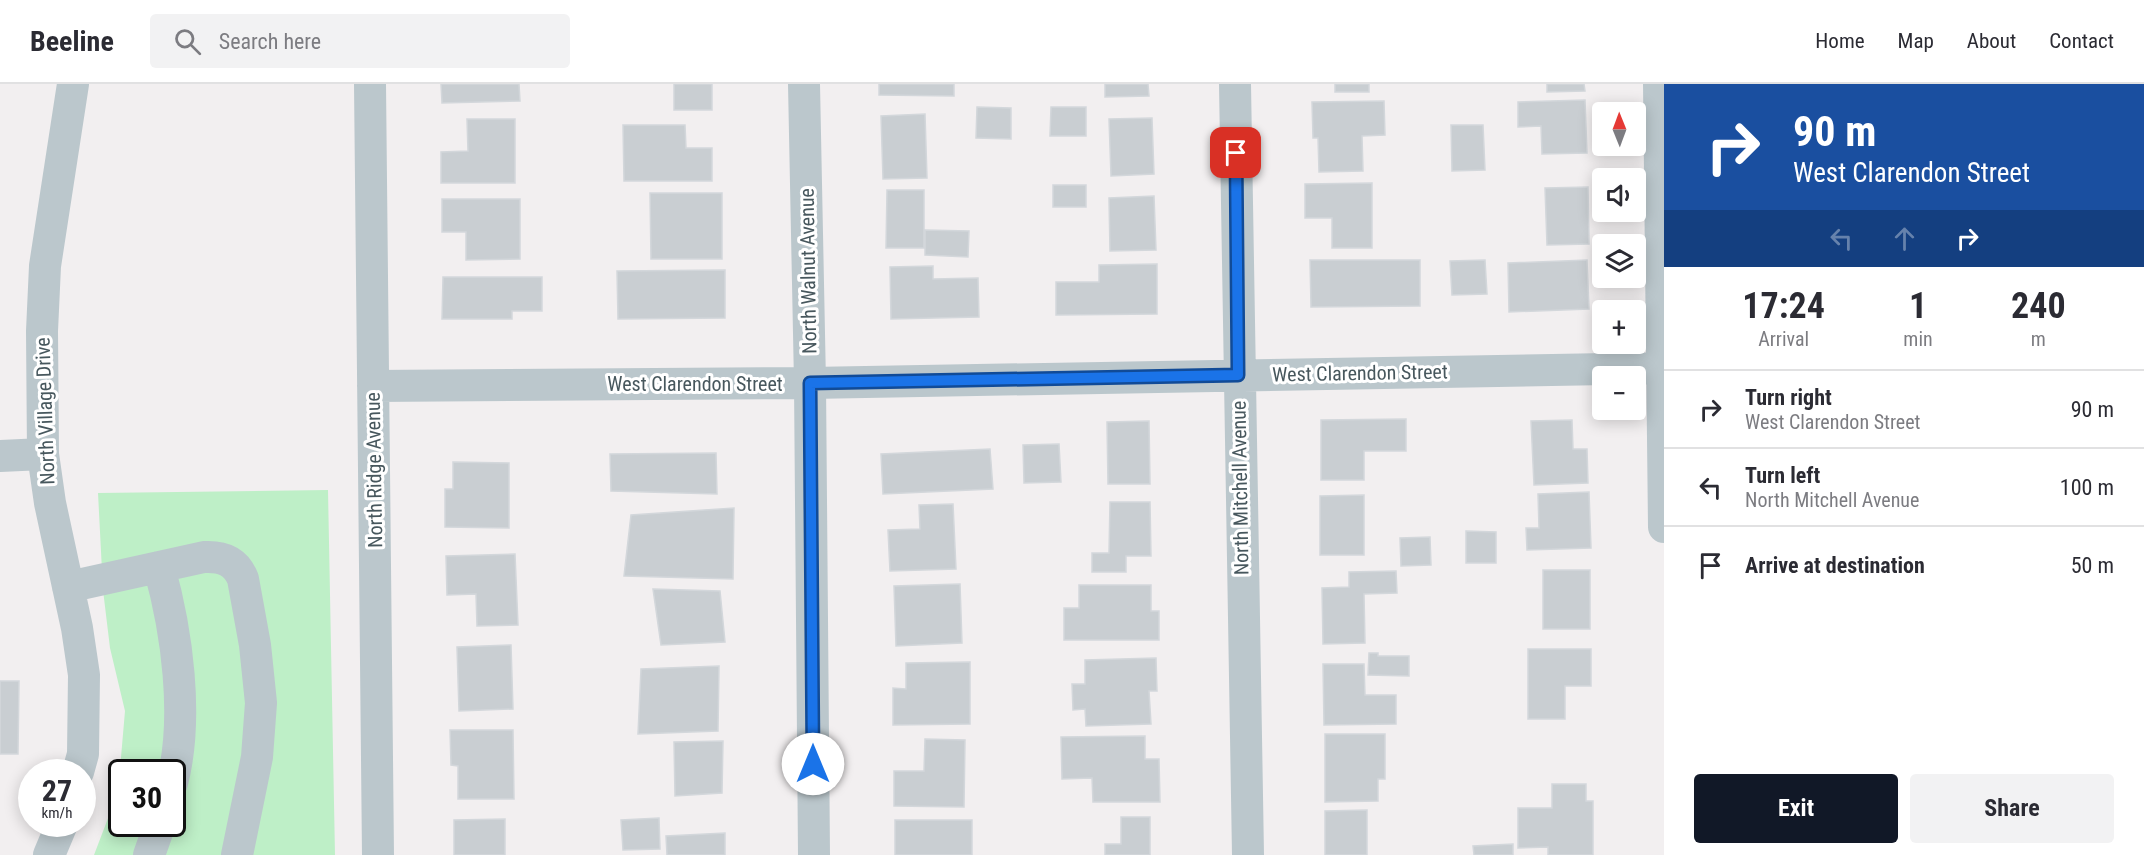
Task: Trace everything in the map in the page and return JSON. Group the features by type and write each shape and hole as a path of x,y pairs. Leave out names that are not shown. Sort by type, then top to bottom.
{"street":[{"name":"North Village Drive","path":"73,84 45,266 42,331 43,454 50,503 84,675 82,759"},
{"name":"North Ridge Avenue","path":"370,84 378,855"},
{"name":"North Walnut Avenue","path":"804,84 810,383 814,855"},
{"name":"North Mitchell Avenue","path":"1235,84 1238,375 1248,855"},
{"path":"1659,84 1664,527"},
{"name":"West Clarendon Street","path":"373,386 810,383 1663,369"},
{"path":"0,456 43,454"},
{"path":"68,587 214,556 238,568 243,579 255,645 261,703 257,757 237,855"},
{"path":"159,567 177,654 179,745 176,759"},
{"path":"149,855 155,837"}],"green space":[{"path":"328,490 335,855 94,855 108,818 108,837 186,837 186,759 121,759 125,711 110,648 103,590 98,493"}],"building":[{"path":"441,84 519,84 520,101 442,103"},
{"path":"674,84 712,84 712,110 674,110"},
{"path":"879,84 954,84 954,96 879,95"},
{"path":"1105,84 1148,84 1149,96 1105,97"},
{"path":"1335,84 1369,84 1369,92 1335,92"},
{"path":"1547,84 1584,84 1585,91 1547,92"},
{"path":"1585,100 1587,153 1542,154 1541,126 1518,127 1518,102"},
{"path":"1384,101 1385,135 1362,136 1363,171 1319,172 1318,138 1313,138 1312,102"},
{"path":"977,107 1011,108 1011,139 976,138"},
{"path":"1051,107 1086,107 1086,136 1050,136"},
{"path":"925,114 927,178 883,179 881,116"},
{"path":"1152,118 1154,174 1111,176 1109,119"},
{"path":"467,119 515,119 515,183 441,183 441,152 468,151"},
{"path":"623,125 685,125 686,148 712,148 712,181 624,181"},
{"path":"1451,125 1483,125 1485,170 1452,171"},
{"path":"1372,183 1372,248 1332,248 1332,218 1305,218 1305,184"},
{"path":"1053,185 1086,185 1086,207 1053,207"},
{"path":"1588,187 1589,244 1547,245 1545,188"},
{"path":"887,190 924,190 924,248 886,248"},
{"path":"650,193 722,193 722,259 651,259"},
{"path":"1154,196 1156,250 1110,251 1109,198"},
{"path":"442,199 520,199 520,259 466,260 466,232 442,232"},
{"path":"925,230 969,231 968,257 925,255"},
{"path":"1310,260 1420,260 1420,306 1311,307"},
{"path":"1485,260 1487,294 1452,295 1450,261"},
{"path":"1587,260 1589,309 1509,312 1508,263"},
{"path":"1157,264 1157,314 1056,315 1056,282 1099,282 1099,265"},
{"path":"933,266 933,279 978,278 979,317 891,319 890,267"},
{"path":"725,270 725,318 618,319 617,271"},
{"path":"443,277 542,277 542,311 512,311 512,319 442,319"},
{"path":"1406,419 1406,451 1364,451 1364,480 1321,480 1321,420"},
{"path":"1572,420 1573,449 1587,449 1588,483 1534,485 1531,421"},
{"path":"1149,421 1150,484 1108,484 1107,422"},
{"path":"1059,444 1061,482 1024,483 1023,445"},
{"path":"990,449 993,489 883,494 881,454"},
{"path":"716,453 717,494 611,491 610,454"},
{"path":"453,462 509,463 509,528 445,527 445,489 453,489"},
{"path":"1589,492 1591,548 1527,550 1526,528 1539,528 1538,494"},
{"path":"1364,495 1364,555 1320,555 1320,496"},
{"path":"1110,502 1150,502 1151,556 1126,556 1126,572 1092,572 1092,553 1109,553"},
{"path":"953,504 956,569 890,571 888,530 920,529 919,505"},
{"path":"734,508 733,579 624,576 631,515"},
{"path":"1466,531 1496,532 1496,563 1466,563"},
{"path":"1430,537 1431,565 1401,566 1400,538"},
{"path":"515,554 518,625 477,626 476,594 447,595 446,556"},
{"path":"1543,570 1590,570 1590,629 1543,629"},
{"path":"1396,571 1397,593 1364,594 1365,643 1323,644 1322,588 1349,587 1349,572"},
{"path":"960,584 962,643 896,646 894,586"},
{"path":"1079,585 1151,585 1151,611 1159,611 1159,640 1064,640 1064,608 1079,608"},
{"path":"653,589 720,591 725,642 661,645"},
{"path":"511,645 513,709 459,711 457,647"},
{"path":"1528,649 1591,649 1591,686 1565,686 1565,719 1528,719"},
{"path":"1369,653 1378,653 1378,656 1409,656 1409,676 1368,675"},
{"path":"1156,658 1157,691 1149,691 1151,724 1086,726 1085,709 1073,710 1072,684 1085,684 1085,660"},
{"path":"970,662 970,724 893,725 893,688 906,689 906,663"},
{"path":"1323,664 1364,664 1365,695 1396,695 1396,724 1324,725"},
{"path":"719,666 718,731 638,734 641,669"},
{"path":"0,681 19,681 18,754 0,754"},
{"path":"450,730 513,730 514,799 458,799 458,766 451,765"},
{"path":"1325,734 1385,734 1385,779 1378,779 1378,801 1325,802"},
{"path":"1145,736 1145,759 1159,759 1160,802 1093,802 1092,778 1062,779 1061,737"},
{"path":"925,739 965,740 964,807 894,806 894,771 924,771"},
{"path":"723,741 722,793 675,796 674,742"},
{"path":"1552,784 1586,784 1586,801 1593,801 1593,855 1548,855 1548,847 1518,848 1518,808 1552,808"},
{"path":"1367,810 1367,855 1325,855 1325,811"},
{"path":"1121,817 1150,817 1150,855 1105,855 1105,844 1121,844"},
{"path":"659,818 660,849 623,850 621,820"},
{"path":"505,819 505,855 454,855 454,820"},
{"path":"895,820 972,820 972,855 895,855"},
{"path":"725,833 725,855 667,855 666,836"},
{"path":"1513,844 1513,855 1474,855 1473,846"}],"route":[{"path":"813,764 810,383 1238,375 1236,153"}]}
